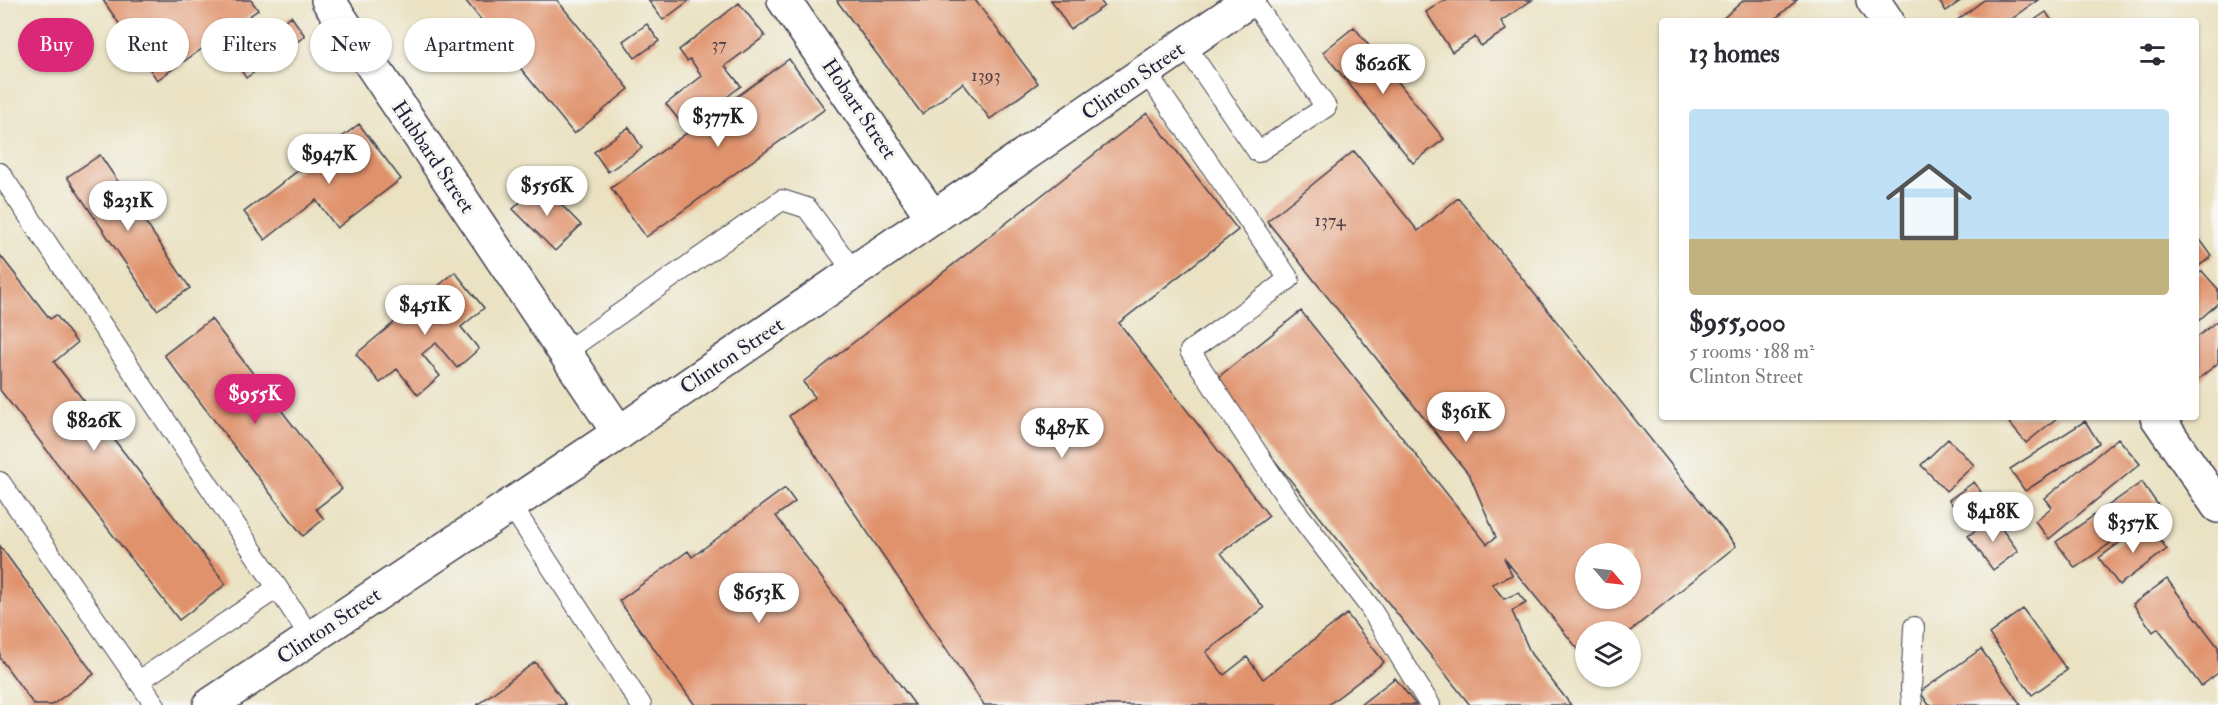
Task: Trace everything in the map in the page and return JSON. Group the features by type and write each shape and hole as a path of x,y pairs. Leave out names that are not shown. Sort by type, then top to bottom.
{"main road":[{"name":"Hubbard Street","path":"328,0 619,434"},
{"name":"Hobart Street","path":"784,0 933,218"},
{"name":"Clinton Street","path":"210,705 619,434 1251,0"},
{"path":"1873,0 1885,18"},
{"path":"2159,420 2218,506"}],"lane":[{"path":"1185,45 1258,153 1326,107 1251,0"},
{"path":"1146,72 1289,279 1190,351 1290,503 1370,606 1430,705"},
{"path":"0,173 311,638"},
{"path":"565,352 782,200 807,208 854,272"},
{"path":"0,482 155,705"},
{"path":"511,506 641,705"},
{"path":"139,681 277,588"},
{"path":"1912,705 1914,627"}],"building":[{"path":"103,0 251,0 258,10 246,18 201,18 201,50 189,58 189,18 115,18"},
{"path":"465,0 557,0 629,89 574,134 524,72 535,72 535,18 480,18"},
{"path":"648,0 690,0 663,20"},
{"path":"975,0 1038,83 990,119 963,83 922,114 837,1"},
{"path":"1051,0 1100,0 1104,6 1070,29"},
{"path":"1444,0 1532,0 1501,21 1506,30 1481,46 1475,37 1452,52 1426,12"},
{"path":"1744,0 1797,0 1776,18 1723,18"},
{"path":"1938,0 1962,0 1946,11"},
{"path":"1984,0 2038,0 2013,18 1960,18"},
{"path":"739,3 765,36 725,66 741,86 709,111 702,103 679,120 666,104 702,76 690,59 687,61 679,50"},
{"path":"2046,12 2050,18 2037,18"},
{"path":"647,24 659,41 635,58 623,41"},
{"path":"298,26 305,36 298,41"},
{"path":"1354,27 1444,139 1413,163 1323,52"},
{"path":"789,59 825,109 646,237 611,188"},
{"path":"152,72 169,72 157,80"},
{"path":"242,72 254,72 246,78"},
{"path":"1147,113 1238,230 1119,323 1269,516 1221,553 1264,608 1206,652 1224,675 1247,657 1263,679 1347,614 1384,662 1328,705 984,705 789,416 815,397 803,382"},
{"path":"359,124 401,179 337,228 316,200 265,240 244,212"},
{"path":"629,127 642,148 608,172 594,152"},
{"path":"1354,151 1418,231 1458,198 1736,546 1641,622 1575,621 1575,645 1504,558 1512,575 1492,584 1504,599 1518,593 1526,603 1512,611 1531,654 1571,705 1470,705 1212,382 1301,311 1487,544 1496,537 1470,476 1267,221"},
{"path":"100,155 190,288 157,310 67,177"},
{"path":"540,183 581,225 555,251 513,209"},
{"path":"2199,238 2212,256 2199,266"},
{"path":"0,255 50,319 56,315 77,343 54,362 226,584 179,620 0,390"},
{"path":"2202,271 2218,289 2218,303 2199,320 2199,274"},
{"path":"455,272 484,308 461,327 479,349 457,368 436,343 422,354 440,376 418,395 397,369 380,383 356,354"},
{"path":"211,319 342,489 316,509 324,519 303,536 164,355"},
{"path":"2218,320 2218,363 2199,379 2199,336"},
{"path":"2007,420 2054,420 2026,443"},
{"path":"2085,421 2099,443 2025,491 2010,469"},
{"path":"2118,438 2140,464 2049,539 2035,521 2052,507 2045,498"},
{"path":"1948,439 1974,465 1946,491 1921,465"},
{"path":"1974,482 1990,505 1966,523 1949,500"},
{"path":"2142,482 2160,508 2075,568 2056,542"},
{"path":"785,488 795,502 776,516 915,705 695,705 619,601 688,551 692,557"},
{"path":"1993,517 2018,551 1993,570 1968,536"},
{"path":"2147,522 2167,549 2119,585 2099,558"},
{"path":"0,546 94,674 52,705 34,705 0,658"},
{"path":"2167,579 2218,647 2218,673 2201,686 2158,628 2153,632 2133,604"},
{"path":"2023,609 2067,670 2032,695 1989,634"},
{"path":"1981,649 2021,705 1929,705 1920,692"},
{"path":"535,662 566,705 477,705"},
{"path":"1395,678 1416,705 1360,705"}]}
